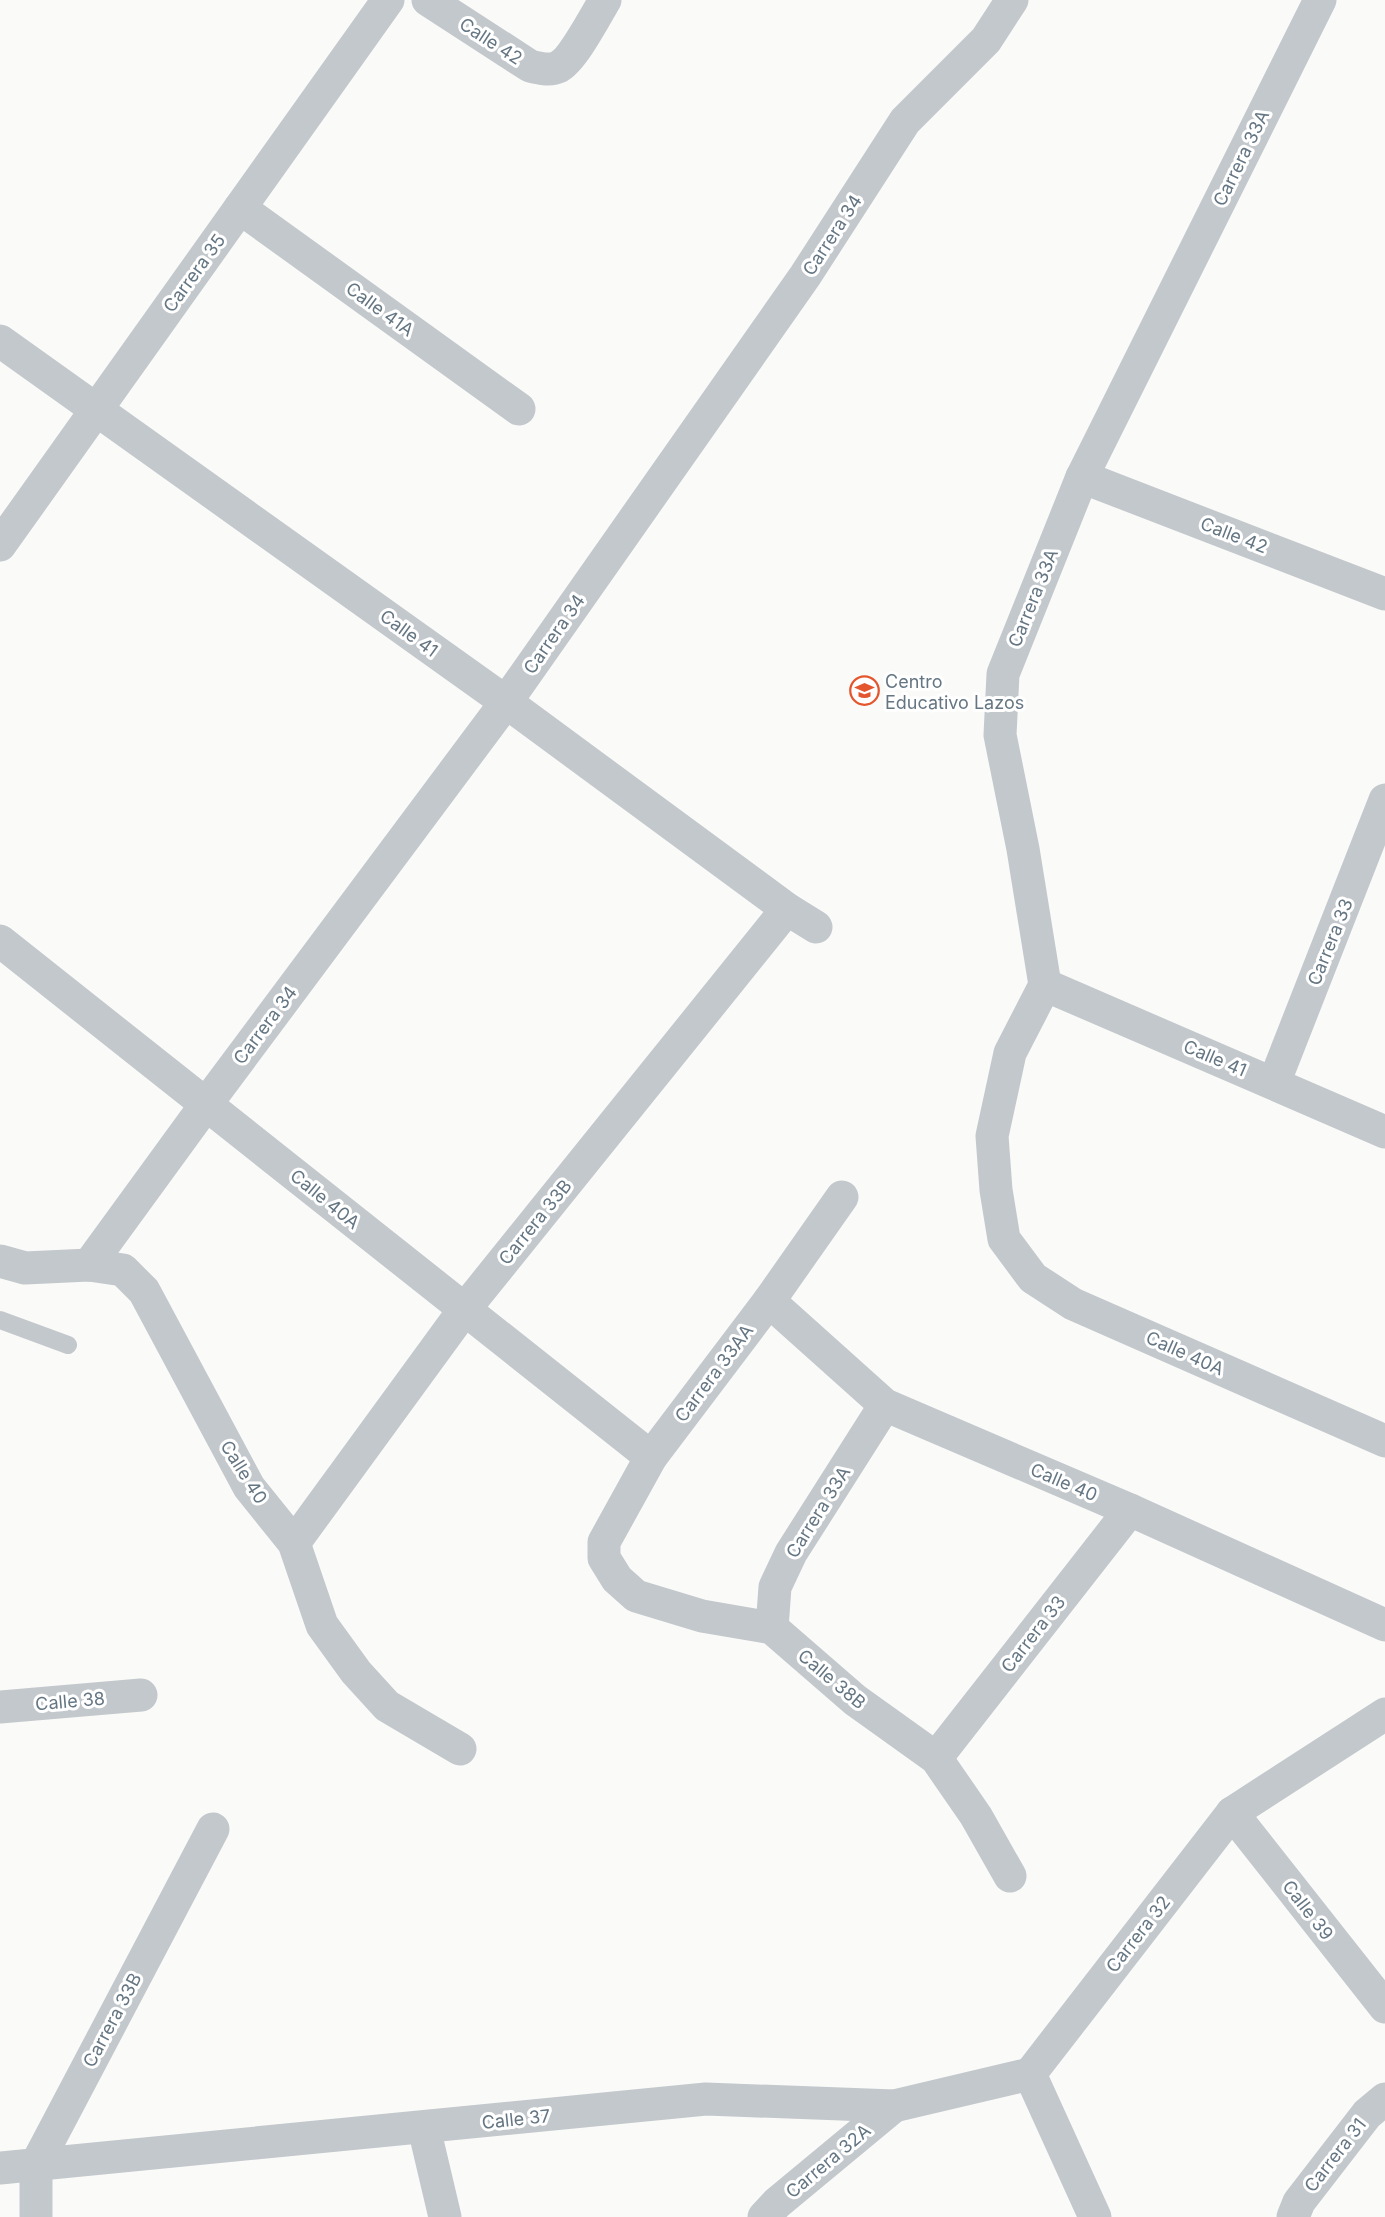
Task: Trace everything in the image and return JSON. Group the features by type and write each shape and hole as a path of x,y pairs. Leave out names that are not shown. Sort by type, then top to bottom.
{"street":[{"name":"Carrera 35","path":"0,545 388,0"},
{"name":"Calle 42","path":"428,0 530,66 544,69 559,67 573,52 605,0"},
{"name":"Carrera 34","path":"89,1265 506,702 805,276 905,121 986,40 1012,0"},
{"name":"Carrera 33A","path":"1045,985 1023,849 1000,735 1003,674 1082,477 1320,0"},
{"name":"Calle 41A","path":"240,208 519,409"},
{"name":"Calle 41","path":"0,341 506,702 787,909 816,927"},
{"name":"Calle 42","path":"1082,477 1385,594"},
{"name":"Carrera 33","path":"1274,1083 1385,800"},
{"name":"Carrera 33B","path":"294,1543 464,1310 787,909"},
{"name":"Calle 40A","path":"0,941 651,1456"},
{"name":"Calle 41","path":"1045,985 1385,1132"},
{"name":"Calle 40A","path":"1045,985 1010,1053 992,1136 996,1190 1004,1239 1033,1278 1073,1304 1385,1441"},
{"name":"Carrera 33AA","path":"772,1628 702,1616 636,1596 617,1579 604,1558 604,1542 651,1456 769,1300 842,1197"},
{"name":"Calle 40","path":"0,1261 25,1268 89,1265 123,1270 144,1292 249,1488 294,1543 322,1625 356,1672 387,1706 460,1749"},
{"name":"Calle 40","path":"769,1300 885,1405 1130,1510 1385,1625"},
{"name":"Carrera 33A","path":"772,1628 775,1587 790,1553 885,1405"},
{"name":"Carrera 33","path":"936,1758 1130,1510"},
{"name":"Calle 38B","path":"772,1628 855,1700 936,1758 976,1816 1010,1876"},
{"name":"Calle 38","path":"0,1707 141,1695"},
{"name":"Carrera 32","path":"1030,2074 1232,1813 1385,1714"},
{"name":"Calle 39","path":"1232,1813 1385,2007"},
{"name":"Carrera 33B","path":"36,2217 36,2165 213,1829"},
{"name":"Calle 37","path":"0,2168 706,2099 894,2106 1030,2074"},
{"path":"1030,2074 1095,2217"},
{"name":"Carrera 31","path":"1293,2217 1299,2202 1367,2114 1385,2099"},
{"name":"Carrera 32A","path":"765,2217 777,2203 894,2106"},
{"path":"424,2128 445,2217"}],"lane":[{"path":"0,1320 68,1345"}],"place":[{"name":"Centro Educativo Lazos","path":"864,691"}]}
